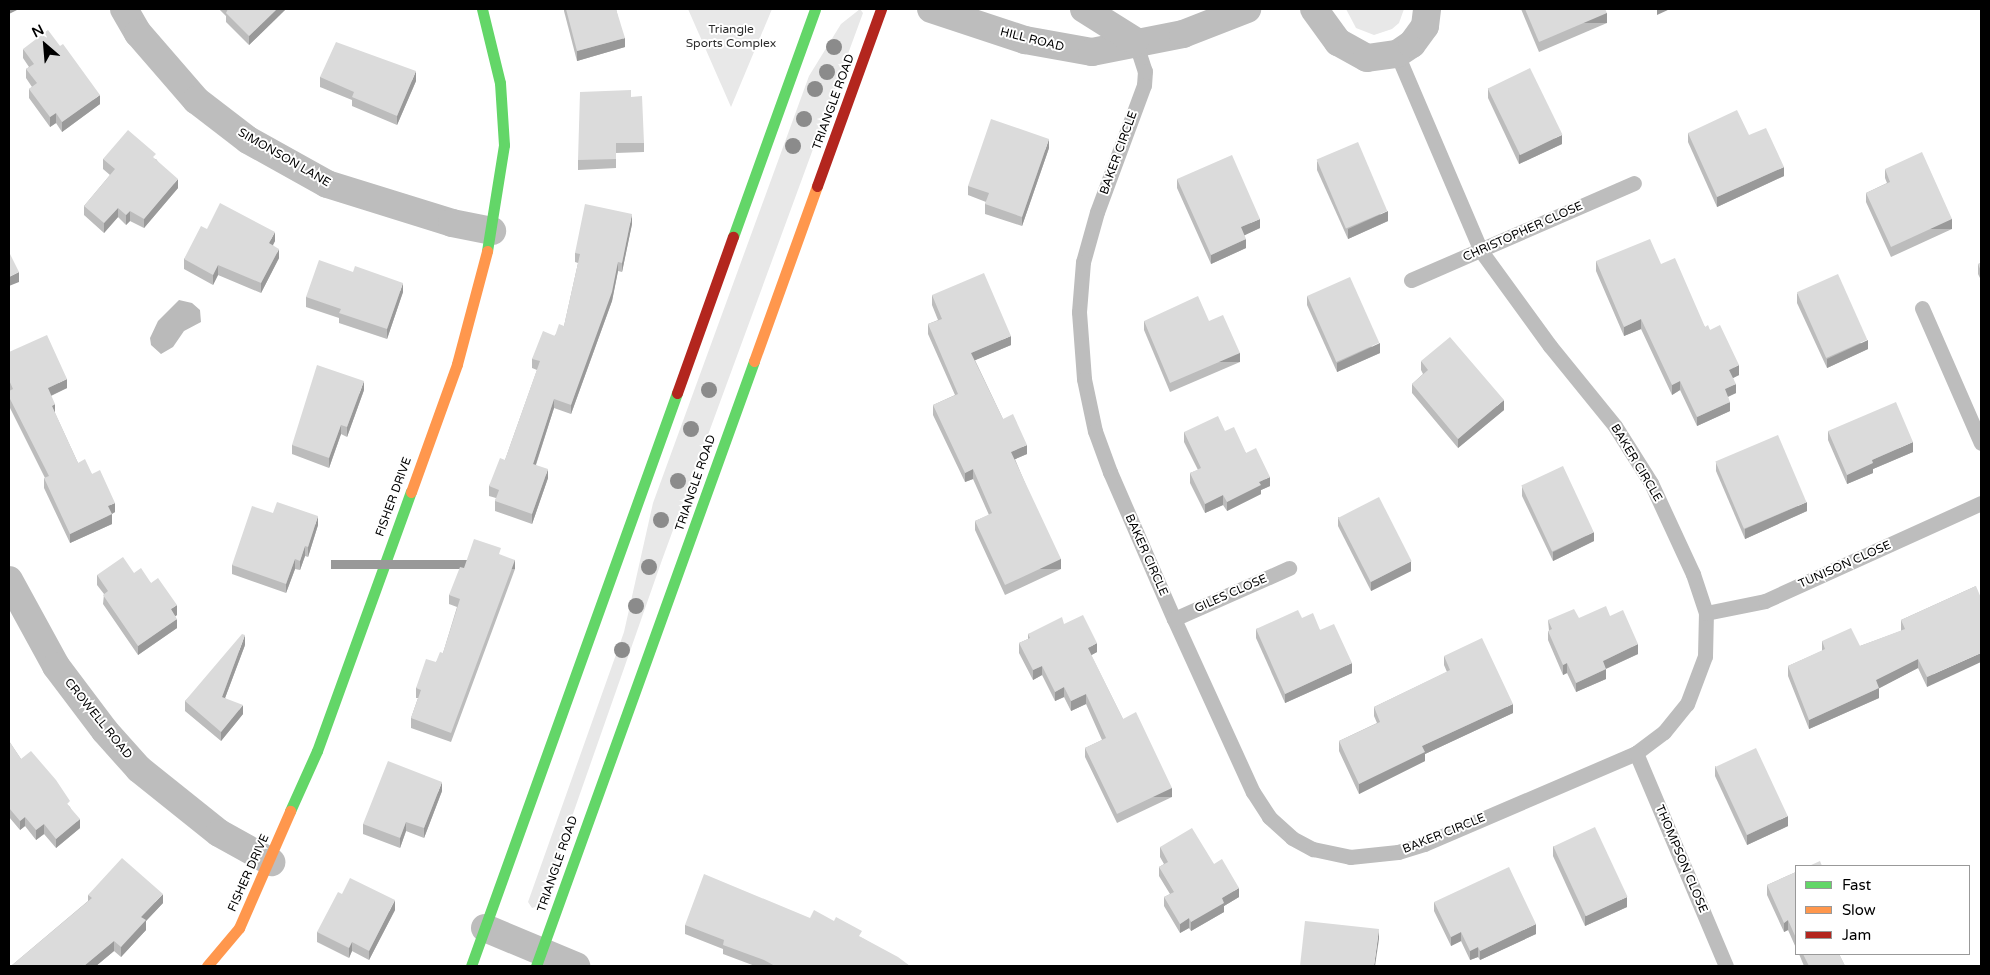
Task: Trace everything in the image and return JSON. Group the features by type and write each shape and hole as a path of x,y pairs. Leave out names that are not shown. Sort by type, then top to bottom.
{"street":[{"name":"SIMONSON LANE","path":"124,9 138,34 196,100 248,140 326,184 452,223 492,231"},
{"name":"FISHER DRIVE","path":"206,966 239,928 271,862 317,750 457,364 492,231 504,145 500,83 482,9"},
{"path":"471,966 815,9"},
{"name":"TRIANGLE ROAD","path":"539,959 881,9"},
{"name":"HILL ROAD","path":"931,9 1024,40 1069,50 1092,52 1183,34 1248,9"},
{"path":"1084,9 1135,42"},
{"path":"1314,9 1331,35 1348,50 1367,58 1397,54 1420,35 1425,26 1427,9"},
{"name":"CROWELL ROAD","path":"9,580 56,666 105,731 139,769 219,833 271,862"},
{"path":"485,928 539,959 576,966"}],"lane":[{"name":"BAKER CIRCLE","path":"1135,42 1145,71 1144,85 1097,212 1084,262 1079,312 1084,379 1095,431 1110,472 1174,619 1258,801 1269,817 1292,838 1313,849 1350,857 1398,852 1636,753 1664,732 1687,704 1705,656 1706,614 1693,574 1651,483 1615,426 1550,346 1481,251 1397,54"},
{"name":"CHRISTOPHER CLOSE","path":"1411,280 1634,183"},
{"path":"1922,308 1981,443"},
{"name":"TUNISON CLOSE","path":"1706,614 1765,601 1981,503"},
{"name":"GILES CLOSE","path":"1174,619 1289,568"},
{"name":"THOMPSON CLOSE","path":"1636,753 1723,965"}],"green space":[{"name":"Triangle Sports Complex","path":"688,9 772,9 731,107"},
{"path":"860,9 863,13 662,560 541,905 532,908 528,902 624,632 653,503 809,76 841,24"},
{"path":"1346,9 1404,9 1399,23 1392,29 1374,35 1356,28"}],"shaded area":[{"path":"179,300 192,303 200,310 201,322 184,331 173,347 161,354 151,345 150,338 158,321"}],"building":[{"path":"228,9 277,9 249,36 226,13"},
{"path":"566,9 616,9 625,38 577,51"},
{"path":"1525,9 1605,9 1607,13 1539,42"},
{"path":"48,30 60,46 63,44 100,95 62,122 56,113 50,117 29,89 37,83 26,69 34,64 23,49"},
{"path":"336,42 416,71 397,116 352,97 354,92 320,77"},
{"path":"1530,68 1562,135 1520,155 1488,89"},
{"path":"631,90 631,97 642,96 644,143 616,143 616,159 578,160 580,92"},
{"path":"1737,110 1749,135 1766,128 1784,167 1717,197 1688,133"},
{"path":"991,119 1049,139 1022,217 985,204 989,193 968,186"},
{"path":"128,130 156,154 153,157 178,179 144,219 130,211 126,215 118,208 104,223 84,206 115,169 103,159"},
{"path":"1358,142 1387,211 1346,229 1317,160"},
{"path":"1922,152 1952,219 1891,247 1866,193 1890,182 1885,169"},
{"path":"1232,155 1260,219 1241,227 1246,239 1211,255 1177,179"},
{"path":"220,203 275,232 269,243 279,249 261,283 218,265 213,275 184,259 201,226 207,229"},
{"path":"585,204 632,214 622,263 618,262 612,292 571,405 554,399 533,464 548,469 532,514 495,501 499,490 489,486 500,458 505,460 540,361 532,359 543,331 555,336 559,324 564,326 580,254 575,253"},
{"path":"1650,239 1661,264 1675,258 1705,327 1708,325 1710,330 1720,325 1739,365 1729,370 1736,384 1725,389 1730,402 1697,417 1680,381 1672,385 1641,319 1624,327 1596,261"},
{"path":"9,252 19,272 9,277"},
{"path":"319,260 353,272 355,266 403,283 387,329 339,313 341,309 306,297"},
{"path":"984,273 1011,336 971,353 1003,419 1013,414 1027,445 1011,452 1061,559 1005,585 975,521 992,513 973,469 965,473 933,405 958,394 928,324 942,319 932,295"},
{"path":"1838,274 1867,340 1826,358 1797,292"},
{"path":"1350,277 1379,343 1336,362 1307,296"},
{"path":"1198,296 1209,321 1223,315 1240,353 1170,383 1144,321"},
{"path":"47,335 67,379 48,388 55,404 52,406 78,463 85,459 92,474 100,470 115,503 108,506 112,514 70,534 44,478 49,476 9,397 9,391 13,389 9,380 9,352"},
{"path":"1450,337 1504,400 1458,439 1412,384 1428,370 1421,361"},
{"path":"317,365 364,381 347,427 341,425 329,458 292,445"},
{"path":"1896,402 1913,442 1872,460 1873,463 1847,475 1828,431"},
{"path":"1218,416 1225,431 1234,427 1246,453 1256,448 1270,477 1259,482 1261,485 1227,502 1223,495 1205,504 1190,473 1201,468 1184,432"},
{"path":"1778,435 1807,502 1744,529 1715,462"},
{"path":"1563,466 1594,532 1552,552 1521,485"},
{"path":"1379,497 1412,561 1371,582 1338,518"},
{"path":"277,502 318,516 308,547 305,546 300,561 295,559 286,584 232,565 252,506 273,513"},
{"path":"474,539 501,548 499,554 515,560 451,733 411,718 421,690 416,688 426,659 436,662 440,652 443,653 460,599 449,595 460,567 464,568"},
{"path":"123,557 134,573 141,568 151,583 158,578 177,605 171,609 177,619 138,646 103,595 108,591 97,575"},
{"path":"1976,586 1981,598 1981,653 1927,677 1918,659 1876,680 1879,688 1809,720 1788,666 1825,649 1822,641 1851,628 1860,646 1905,629 1901,620"},
{"path":"1606,606 1610,616 1623,610 1638,644 1603,661 1606,669 1576,683 1567,663 1563,665 1548,631 1552,629 1548,620 1574,609 1579,618"},
{"path":"1298,610 1302,618 1313,613 1320,630 1334,624 1352,663 1285,694 1256,629"},
{"path":"1083,615 1097,643 1088,648 1123,719 1136,712 1172,788 1117,814 1085,748 1106,738 1086,694 1071,701 1064,687 1055,692 1042,666 1033,670 1019,643 1030,638 1028,634 1062,617 1064,624"},
{"path":"242,634 245,635 222,697 243,705 221,732 185,701"},
{"path":"1482,638 1513,704 1422,746 1425,752 1359,784 1339,741 1380,722 1374,707 1450,670 1444,656"},
{"path":"9,741 21,759 31,751 56,780 70,801 67,804 80,819 56,839 44,824 36,830 25,817 20,821 9,808"},
{"path":"1756,748 1788,816 1747,835 1715,767"},
{"path":"388,761 442,782 424,828 406,822 400,838 363,824"},
{"path":"1595,827 1628,897 1586,916 1553,846"},
{"path":"1192,828 1214,864 1222,859 1239,888 1222,898 1224,903 1191,922 1189,918 1180,924 1164,897 1174,892 1159,867 1168,862 1160,847"},
{"path":"122,858 163,894 141,917 146,920 121,947 114,941 84,966 11,966 92,898 88,895"},
{"path":"1820,861 1822,865 1811,865"},
{"path":"1509,867 1536,924 1480,951 1478,947 1470,951 1461,932 1451,937 1434,902"},
{"path":"1795,872 1795,936 1788,920 1784,923 1767,885"},
{"path":"704,874 810,918 814,910 834,921 836,917 862,931 859,936 898,957 910,966 775,966 723,945 724,940 685,925"},
{"path":"350,878 395,900 369,951 352,942 349,948 317,932 338,892 342,894"},
{"path":"1305,921 1379,929 1374,966 1300,966"},
{"path":"1804,955 1840,955 1845,966 1809,966"}],"traffic: fast":[{"path":"482,9 500,83 504,145 487,251"},
{"path":"733,237 815,9"},
{"path":"536,966 754,361"},
{"path":"471,966 677,393"},
{"path":"290,811 317,751 411,492"}],"traffic: slow":[{"path":"754,361 817,186"},
{"path":"411,492 457,364 487,251"},
{"path":"207,966 239,928 290,811"}],"traffic: jam":[{"path":"817,186 881,9"},
{"path":"677,393 733,237"}]}
